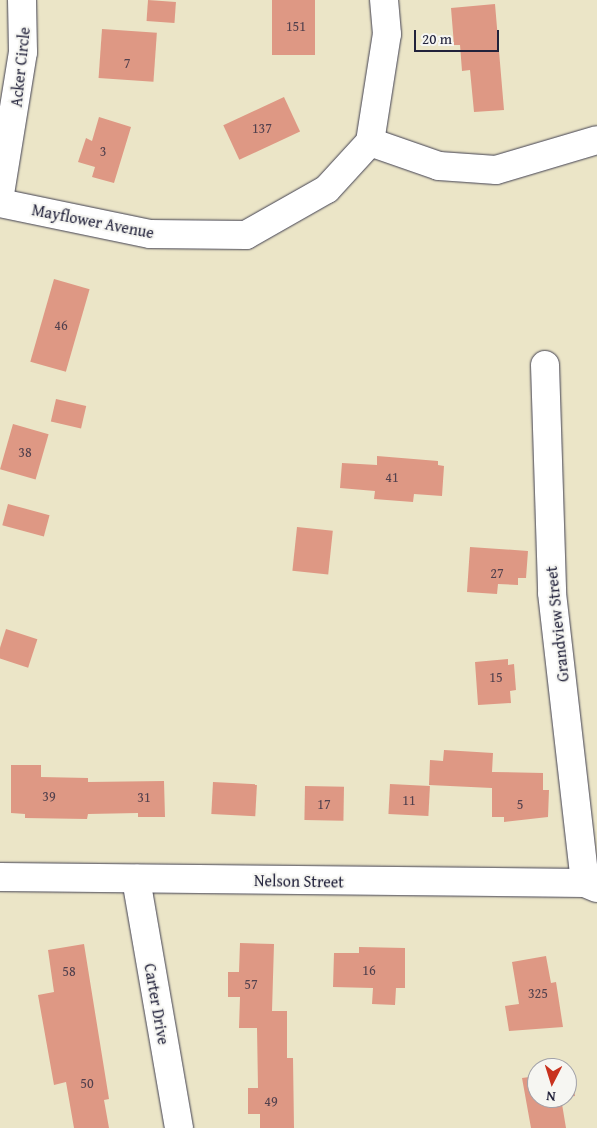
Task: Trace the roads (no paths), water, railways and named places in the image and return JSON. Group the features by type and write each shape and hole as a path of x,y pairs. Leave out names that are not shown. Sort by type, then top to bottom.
{"street":[{"name":"Acker Circle","path":"0,194 23,52 22,0"},
{"path":"384,0 387,34 370,142 439,166 496,170 597,140"},
{"name":"Mayflower Avenue","path":"0,203 150,234 246,235 327,189 370,142"},
{"name":"Grandview Street","path":"546,365 552,593 591,886"},
{"name":"Nelson Street","path":"0,877 591,886"},
{"name":"Carter Drive","path":"136,879 179,1128"}]}
